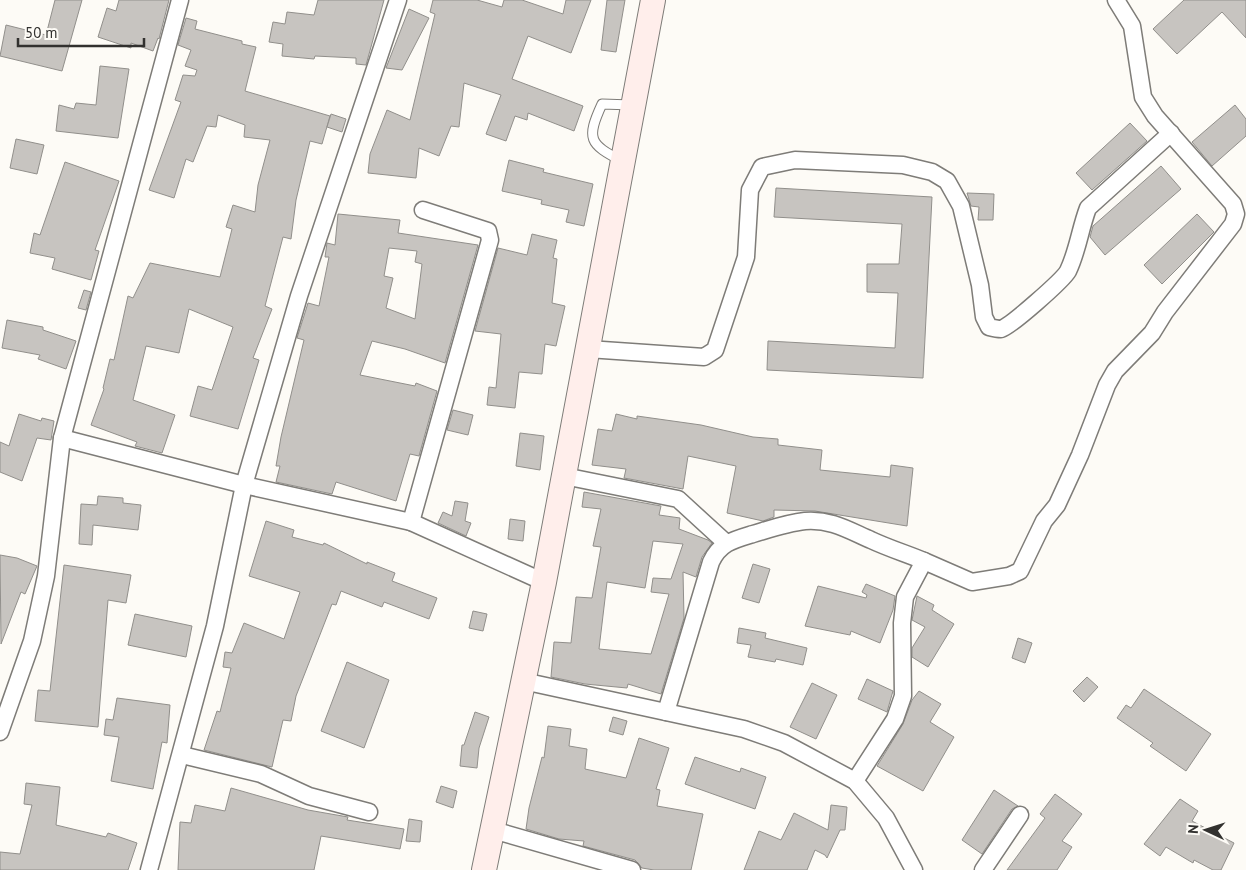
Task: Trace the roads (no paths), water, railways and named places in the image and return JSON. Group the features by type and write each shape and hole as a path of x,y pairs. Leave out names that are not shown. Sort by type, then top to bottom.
{"main road":[{"path":"484,870 544,582 653,0"}],"street":[{"path":"0,732 32,641 46,576 62,438 180,0"},
{"path":"149,870 182,754 215,626 244,485 299,296 398,0"},
{"path":"666,712 711,562 716,551 725,542 783,524 806,521 824,522 842,525 869,540 972,582 1008,576 1020,571 1044,521 1057,505 1080,455 1107,385 1115,371 1152,334 1165,312 1233,224 1236,214 1233,204 1171,133 1143,97 1132,26 1116,0"},
{"path":"588,349 704,357 715,350 746,257 750,190 762,168 795,160 903,165 932,172 947,181 960,206 980,285 984,317 989,327 1000,329 1013,322 1067,273 1077,251 1082,224 1088,208 1171,133"},
{"path":"411,522 490,240 488,232 423,210"},
{"path":"62,438 244,485 411,522 544,582"},
{"path":"564,476 678,499 725,542"},
{"path":"855,781 895,719 903,696 902,623 905,597 924,561"},
{"path":"523,681 744,729 810,756 855,781 886,818 914,870"},
{"path":"182,754 261,774 309,796 369,812"},
{"path":"983,870 1020,814"},
{"path":"493,830 632,870"}],"lane":[{"path":"622,161 598,148 592,139 595,119 602,104 633,105"}]}
